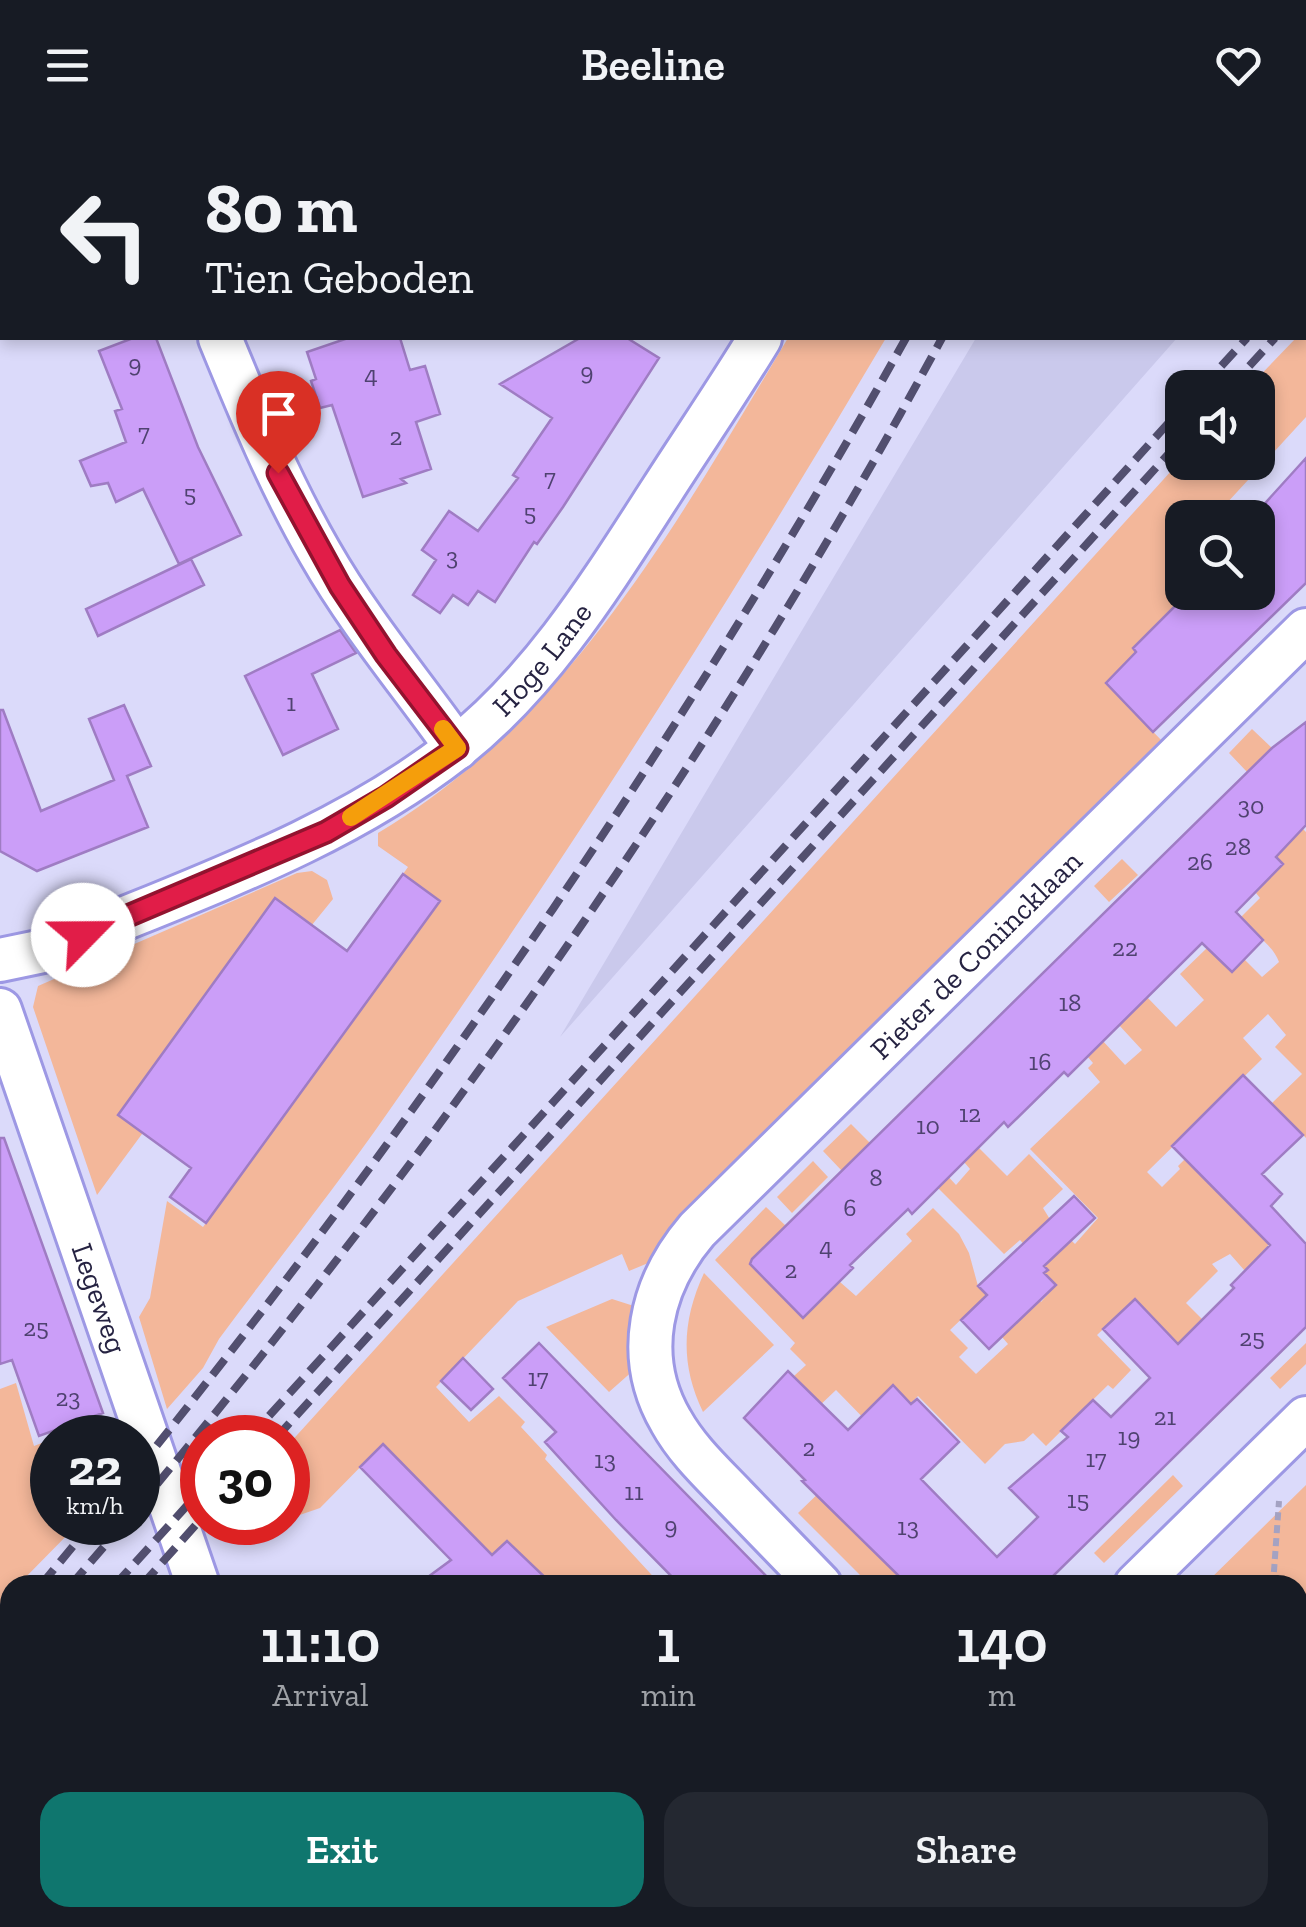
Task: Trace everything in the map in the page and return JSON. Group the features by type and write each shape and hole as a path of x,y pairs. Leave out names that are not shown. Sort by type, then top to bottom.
{"street":[{"path":"221,340 264,446 320,553 386,655 457,748"},
{"name":"Hoge Lane","path":"0,960 48,950 326,832 457,748 552,652 610,570 759,340"},
{"name":"Pieter de Conincklaan","path":"810,1575 701,1462 672,1423 659,1394 651,1356 658,1288 668,1267 697,1230 1306,630"},
{"name":"Legeweg","path":"0,1010 195,1575"},
{"path":"1146,1575 1306,1418"}],"path":[{"path":"1274,1575 1279,1506"}],"shaded area":[{"path":"787,340 885,340 708,631 521,919 370,1137 219,1339 203,1368 167,1409 139,1317 150,1298 167,1201 203,1227 439,901 403,874 408,867 378,846 378,833 446,787 507,734 562,675 613,612 704,477"},
{"path":"975,340 1175,340 560,1037"},
{"path":"1294,340 1306,340 1306,417 1275,451 1275,370 1265,370"},
{"path":"1165,478 1248,480 1230,500 1165,500 1165,610 1172,610 1133,648 1138,654 1106,683 1164,743 653,1261 629,1271 622,1254 518,1301 436,1387 469,1422 499,1396 525,1422 521,1427 547,1455 545,1459 652,1575 512,1575 383,1444 320,1508 310,1511 310,1421"},
{"path":"1252,729 1272,748 1248,773 1229,753"},
{"path":"1303,829 1306,1138 1272,1103 1302,1074 1275,1047 1286,1035 1268,1014 1243,1038 1262,1059 1147,1172 1162,1187 1185,1159 1281,1231 1245,1271 1230,1254 1212,1264 1218,1271 1186,1303 1210,1327 1180,1346 1135,1299 1097,1335 1131,1370 1113,1389 1108,1385 1046,1446 1033,1433 1024,1441 1005,1444 985,1464 918,1396 879,1434 836,1390 816,1409 799,1393 805,1387 794,1376 806,1365 790,1349 795,1343 715,1260 766,1207 786,1226 750,1264 763,1278 767,1274 803,1318 840,1282 856,1296 912,1241 906,1234 933,1208 959,1234 978,1286 1002,1312 988,1325 972,1309 950,1330 968,1348 959,1357 976,1374 1008,1344 1002,1337 1015,1325 1010,1320 1028,1288 1041,1302 1056,1285 1020,1240 1004,1254 920,1170 932,1159 956,1185 970,1169 964,1162 978,1147 1007,1176 1029,1154 1063,1189 1043,1208 1075,1244 1098,1218 1030,1149 1100,1082 1088,1068 1093,1063 1087,1056 1102,1040 1125,1065 1142,1050 1118,1024 1146,996 1176,1027 1204,1000 1180,974 1207,948 1232,972 1244,959 1262,977 1279,962 1266,943 1236,922 1260,898 1256,893 1283,864 1275,855"},
{"path":"1122,859 1138,875 1109,902 1094,886"},
{"path":"312,871 327,880 333,899 97,1195 33,1007 38,986 297,873"},
{"path":"851,1124 870,1143 842,1171 823,1151"},
{"path":"813,1161 828,1177 792,1213 777,1197"},
{"path":"704,1273 774,1345 703,1412 690,1377 687,1342 691,1308"},
{"path":"612,1299 637,1307 635,1369 609,1392 546,1327"},
{"path":"1306,1343 1306,1364 1280,1389 1270,1378"},
{"path":"16,1383 30,1432 30,1545 57,1545 28,1575 0,1575 0,1389"},
{"path":"853,1460 904,1575 860,1575 798,1513"},
{"path":"1173,1475 1183,1486 1104,1563 1094,1553"},
{"path":"1306,1485 1306,1575 1214,1575"}],"building":[{"path":"128,340 157,340 198,447 241,535 179,564 143,489 116,502 108,483 91,486 80,461 126,442 115,411 122,409 99,351"},
{"path":"342,340 401,340 410,370 425,366 440,414 416,422 431,469 401,479 406,483 363,497 332,405 320,408 307,352"},
{"path":"577,340 630,340 659,358 563,507 537,544 534,542 495,602 478,591 468,605 453,595 440,613 413,595 436,560 422,550 449,511 478,531 518,478 513,475 552,418 500,384"},
{"path":"1306,458 1306,583 1153,732 1106,683 1136,652 1133,648 1171,610 1275,610 1275,500 1268,500"},
{"path":"191,559 204,585 98,636 86,609"},
{"path":"340,630 356,653 312,674 338,729 283,755 245,676"},
{"path":"124,705 151,766 127,776 148,827 37,871 0,851 0,710 41,811 114,780 89,719"},
{"path":"1306,722 1306,825 1276,857 1283,864 1236,912 1263,940 1232,972 1202,943 1068,1076 1064,1072 1008,1127 1004,1122 912,1214 908,1209 803,1318 750,1264 752,1259 1272,748"},
{"path":"403,874 440,901 206,1223 170,1197 191,1168 118,1115 275,898 347,951"},
{"path":"1243,1075 1303,1135 1262,1174 1282,1194 1271,1206 1306,1244 1306,1327 1054,1575 898,1575 744,1418 788,1371 848,1430 893,1385 911,1404 917,1399 959,1442 921,1479 997,1557 1038,1517 1009,1488 1068,1437 1061,1431 1093,1400 1111,1417 1150,1378 1103,1329 1135,1299 1178,1344 1270,1245 1172,1146"},
{"path":"0,1138 4,1138 103,1413 32,1415 12,1360 0,1364"},
{"path":"1074,1196 1095,1218 1044,1266 1048,1270 1044,1273 1056,1285 989,1349 961,1320 987,1295 978,1286"},
{"path":"539,1343 765,1575 670,1575 545,1442 556,1432 503,1378"},
{"path":"463,1358 493,1389 471,1410 441,1381"},
{"path":"383,1444 492,1555 507,1541 543,1575 431,1575 451,1560 360,1467"}],"railway":[{"path":"160,1441 347,1198 546,920 732,633 905,340"},
{"path":"160,1480 360,1230 569,943 764,646 941,340"},
{"path":"1218,370 1245,340"},
{"path":"1246,370 1273,340"},
{"path":"270,1415 1165,427"},
{"path":"297,1415 1165,458"},
{"path":"124,1575 180,1513"},
{"path":"151,1575 180,1543"},
{"path":"49,1575 74,1545"},
{"path":"80,1575 105,1545"}],"slow traffic":[{"path":"351,817 457,748 443,729"}],"route":[{"path":"83,935 326,832 457,748 386,655 340,586 278,473"}]}
